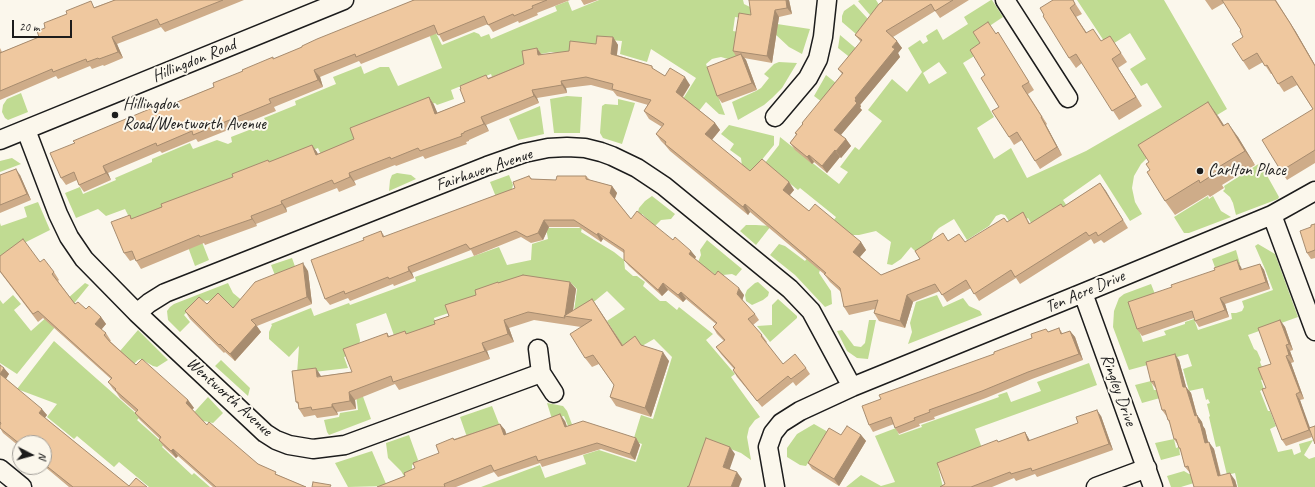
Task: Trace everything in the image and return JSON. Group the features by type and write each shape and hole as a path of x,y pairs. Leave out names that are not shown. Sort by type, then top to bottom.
{"street":[{"name":"Hillingdon Road","path":"0,140 344,0"},
{"path":"775,118 808,78 818,59 823,37 827,0"},
{"path":"1005,0 1068,98"},
{"name":"Wentworth Avenue","path":"26,130 58,214 76,249 88,264 137,313 265,433 276,440 300,448 313,449 345,445 541,373"},
{"name":"Fairhaven Avenue","path":"137,313 165,293 487,166 524,153 548,148 585,148 612,156 637,168 664,186 790,289 811,311 852,387"},
{"name":"Ten Acre Drive","path":"775,487 768,447 773,433 781,423 800,411 852,387 1272,214 1315,191"},
{"path":"1272,214 1315,331"},
{"name":"Ringley Drive","path":"1083,293 1154,487"},
{"path":"538,350 541,373 554,393"},
{"path":"1096,487 1146,468"},
{"path":"0,469 22,487"}],"green space":[{"path":"599,0 743,0 744,4 752,8 755,20 735,17 733,31 739,32 742,57 728,59 721,57 712,59 706,64 725,115 719,114 706,102 691,121 676,110 696,78 651,49 647,62 620,54 622,41 597,39 596,48 558,53 551,52 526,57 528,75 494,82 491,74 451,90 454,99 437,105 435,103 405,113 322,157 318,148 271,165 269,161 131,221 125,209 106,216 98,209 76,218 65,193 80,187 83,194 152,162 152,159 190,143 193,149 217,140 228,144 232,142 231,137 267,123 264,118 296,105 295,101 336,84 333,77 361,66 364,74 380,67 389,67 398,86 442,68 429,34 435,31 442,45 474,32 479,34 481,37 489,34 491,39 557,11 555,6 568,1 572,11"},
{"path":"876,0 890,22 870,15 858,1"},
{"path":"992,0 1003,17 976,35 984,50 963,63 994,117 977,128 994,159 1011,148 1027,178 1086,151 1162,107 1147,83 1141,86 1130,69 1146,59 1130,33 1108,47 1077,0 1164,0 1227,109 1148,157 1141,164 1134,176 1132,188 1135,202 1142,214 1130,221 1100,174 1063,200 1069,209 1035,229 1028,218 1013,227 1005,215 1001,214 996,216 989,226 967,240 954,219 939,228 934,233 930,243 916,252 911,247 901,259 892,265 887,264 891,242 876,231 859,235 848,235 829,227 836,217 800,188 798,190 765,163 779,145 780,137 839,184 848,172 840,167 855,147 859,150 882,121 868,110 892,79 907,92 922,72 908,48 920,40 923,44 928,41 926,36 937,29 943,40 968,24 964,17","holes":["939,62 947,73 929,84 923,73"]},
{"path":"854,4 868,19 856,34 842,22 844,11"},
{"path":"777,24 810,29 802,54 789,47 775,34"},
{"path":"840,35 865,56 852,59 838,48"},
{"path":"779,62 797,63 782,88 772,98 764,105 738,120 732,102 761,88 769,78 764,74 774,64"},
{"path":"826,75 841,87 826,105 814,96"},
{"path":"21,93 28,112 8,120 2,112 3,105 7,99"},
{"path":"567,96 582,97 580,133 554,133 550,99"},
{"path":"618,99 635,103 622,144 603,138 600,133 602,106 605,104 618,105"},
{"path":"540,106 544,134 518,140 509,119"},
{"path":"729,125 774,136 774,145 751,173 742,166 741,158 730,150 734,144 721,134"},
{"path":"12,158 21,164 0,172 0,161"},
{"path":"1260,163 1279,197 1278,199 1236,215 1230,197 1223,191 1225,189 1224,186"},
{"path":"397,173 411,175 416,179 389,191 392,175"},
{"path":"509,175 513,185 511,193 498,202 490,182"},
{"path":"652,196 675,214 671,219 661,220 655,226 642,214 635,223 639,208"},
{"path":"1208,196 1209,199 1213,196 1221,211 1231,217 1189,233 1184,233 1174,217"},
{"path":"38,202 50,230 24,243 0,266 0,223 1,226 27,217 24,207"},
{"path":"746,225 771,226 756,245 740,231"},
{"path":"546,228 582,228 581,232 614,252 624,260 625,269 633,276 637,276 645,282 643,286 660,301 666,301 677,310 679,307 713,334 706,340 735,374 731,377 760,417 755,420 749,428 747,437 751,460 741,453 710,441 696,487 481,487 540,465 545,478 586,464 583,455 599,450 636,462 642,444 633,441 641,415 653,419 672,357 654,339 642,346 624,348 607,321 625,309 607,291 573,319 577,289 570,282 478,303 434,318 436,326 396,341 386,313 356,324 360,340 359,347 356,353 344,357 348,368 297,374 299,346 289,357 269,339 271,324 311,308 314,316 349,303 350,305 416,281 415,277 499,247 507,265 531,260 532,244 548,239"},
{"path":"707,240 742,269 736,276 732,274 723,275 719,278 709,270 706,274 698,262 701,255 700,250"},
{"path":"202,242 209,260 195,266 188,247"},
{"path":"779,244 785,246 805,261 808,257 821,267 819,273 831,291 832,304 825,307 795,275 770,255"},
{"path":"1258,244 1275,254 1298,317 1248,335 1261,360 1260,362 1264,372 1264,379 1261,380 1264,389 1260,391 1276,426 1270,429 1278,452 1292,449 1294,455 1301,452 1299,444 1313,440 1304,455 1309,459 1315,457 1315,487 1238,487 1235,473 1227,475 1220,446 1216,447 1207,404 1210,403 1208,399 1206,400 1203,388 1189,391 1183,369 1192,366 1188,354 1129,370 1113,327 1114,311 1119,298 1124,294 1151,284 1157,299 1131,307 1143,342 1166,335 1164,331 1185,324 1185,322 1194,319 1198,330 1232,319 1231,313 1242,311 1244,307 1242,301 1273,290 1255,246"},
{"path":"1236,250 1240,264 1217,273 1212,259"},
{"path":"292,258 298,275 276,278 271,265"},
{"path":"758,282 769,292 768,296 752,305 746,301 745,295 747,290"},
{"path":"85,283 89,285 17,374 0,363 0,300 3,304 13,295 21,304 14,310 31,331"},
{"path":"228,283 233,293 262,317 238,313 219,300 197,301 184,315 190,322 180,332 168,320 167,311 174,304"},
{"path":"937,295 943,307 963,298 969,306 980,311 982,315 908,344 912,332 910,323 916,302"},
{"path":"778,299 797,316 797,318 770,342 757,326 772,325 772,305"},
{"path":"869,320 876,320 868,359 857,358 847,351 837,331 842,330 854,346 861,347 865,343"},
{"path":"138,330 168,360 157,367 141,359 134,364 120,351"},
{"path":"54,341 140,417 137,420 164,444 162,447 192,475 194,473 210,487 149,487 119,462 114,467 77,436 74,439 47,417 57,404 17,389"},
{"path":"221,360 250,388 248,396 215,366"},
{"path":"1089,363 1097,385 975,429 983,451 938,467 943,487 846,487 861,475 881,486 895,482 875,436 896,428 899,435 922,427 921,425 999,397 998,395 1007,392 1011,402 1041,391 1037,382"},
{"path":"354,380 361,391 371,419 329,435 324,420 339,417 340,413 358,410"},
{"path":"1151,381 1154,390 1158,390 1160,398 1142,403 1135,385"},
{"path":"208,397 223,413 213,423 189,418"},
{"path":"547,403 563,406 567,411 576,435 572,436 564,416 552,419"},
{"path":"492,406 501,429 468,440 460,417"},
{"path":"814,424 828,432 806,466 800,465 787,457 787,448 797,434"},
{"path":"409,435 418,460 412,465 412,471 404,476 388,458 386,443"},
{"path":"1174,439 1176,448 1179,447 1180,455 1161,460 1155,443"},
{"path":"372,451 387,486 348,487 335,463"},
{"path":"1184,471 1192,474 1194,483 1181,487 1171,487 1167,476"}],"building":[{"path":"115,0 223,0 160,25 157,19 112,37 118,52 87,62 86,59 53,72 52,69 0,91 0,53 39,37 37,31 45,28 44,23 67,14 66,11 91,1 94,8"},
{"path":"414,0 547,0 532,6 533,8 514,16 513,14 488,25 484,16 438,35 434,25 356,57 355,54 314,70 318,80 269,99 271,103 193,135 192,131 157,146 156,143 103,166 106,173 79,185 74,172 61,178 50,153 75,143 73,141 164,103 165,107 214,87 213,83 243,71 242,70 273,57 273,59 317,39"},
{"path":"749,0 786,0 787,8 775,10 767,56 733,51 739,13 751,15"},
{"path":"882,0 953,0 935,11 931,4 886,31 897,41 892,47 895,49 855,98 857,103 834,130 846,139 822,166 809,155 807,157 790,143 797,134 795,133 803,124 802,123 843,73 838,69 862,40 855,35 883,1"},
{"path":"1053,0 1073,0 1075,4 1070,8 1086,33 1093,29 1101,41 1110,36 1121,53 1112,59 1136,97 1112,111 1076,54 1069,58 1043,16 1044,15 1040,8"},
{"path":"1222,0 1275,0 1315,66 1315,150 1281,171 1262,140 1313,109 1292,76 1278,84 1267,65 1265,66 1257,53 1243,61 1232,44 1243,37 1240,31 1241,30"},
{"path":"988,22 996,34 998,32 1029,82 1022,86 1042,117 1057,147 1035,161 1017,132 1009,137 992,111 999,107 981,78 985,75 970,50 980,43 973,32"},
{"path":"597,36 613,37 611,54 652,66 652,68 665,76 670,68 685,77 676,92 715,123 705,134 750,171 762,159 789,182 783,190 809,211 815,204 861,242 853,252 881,275 920,259 915,251 943,233 948,241 959,234 965,242 1004,218 1007,222 1023,212 1029,224 1061,204 1063,207 1100,183 1123,220 1098,236 1096,232 1089,236 1086,232 1015,277 1011,270 974,294 966,280 942,295 935,284 907,295 900,321 874,313 878,300 844,307 840,288 824,274 826,273 745,204 743,207 665,144 666,142 656,134 664,124 644,111 651,100 612,89 613,84 586,77 561,81 562,85 532,90 534,96 481,117 484,124 464,132 461,134 462,136 420,151 418,148 391,159 390,157 349,173 350,177 334,184 332,180 281,201 282,204 251,216 252,219 200,237 199,235 136,261 132,251 124,253 111,222 130,215 131,219 162,207 161,204 233,177 232,174 268,160 269,162 312,145 316,155 354,139 350,128 429,97 435,114 465,102 460,86 486,75 488,79 524,64 522,51 537,48 538,55 569,51 570,41 596,44"},
{"path":"741,54 752,83 717,96 707,67"},
{"name":"Carlton Place","path":"1208,102 1223,126 1228,123 1245,151 1212,171 1214,174 1200,183 1199,180 1165,201 1147,172 1150,170 1146,164 1149,162 1138,145"},
{"path":"16,169 27,194 0,205 0,175"},
{"path":"529,176 531,179 556,180 557,176 586,176 586,179 612,186 610,193 631,219 637,211 673,240 675,237 691,251 689,254 715,275 718,271 739,288 737,294 755,314 748,319 762,335 761,336 783,364 795,354 806,368 791,379 788,376 757,401 733,370 735,368 716,347 725,340 713,327 717,323 681,292 678,295 663,283 658,290 624,260 624,250 598,233 597,235 574,220 544,220 538,233 527,237 516,231 470,249 466,244 408,267 409,271 389,279 388,277 345,294 344,291 325,299 311,260 364,240 363,238 381,231 383,237 515,188 513,182"},
{"path":"1315,224 1315,250 1307,253 1300,231"},
{"path":"23,239 40,262 44,259 54,272 52,274 75,304 78,302 86,309 89,306 101,317 95,324 106,333 104,335 110,342 136,365 142,359 188,400 186,403 207,425 209,422 258,464 276,472 275,474 306,487 216,487 173,449 171,451 159,440 161,437 135,413 138,410 108,382 112,378 38,311 33,314 0,271 0,256"},
{"path":"1237,260 1240,270 1260,264 1266,282 1220,298 1225,310 1195,321 1192,311 1137,329 1128,302 1172,287 1171,285 1215,270 1214,268"},
{"path":"303,263 307,297 251,320 256,325 230,354 185,311 199,297 207,304 218,293 233,308 255,282"},
{"path":"523,275 570,282 564,316 565,318 528,312 504,320 508,334 482,343 485,351 393,382 391,376 349,392 350,401 332,404 332,407 312,410 311,407 299,409 298,402 296,402 292,371 316,368 317,377 352,372 343,349 387,333 388,337 405,331 406,334 435,324 434,321 449,316 445,305 476,295 475,290"},
{"path":"592,299 622,346 635,336 641,345 663,352 645,408 610,397 614,385 593,355 585,358 570,334 592,320 564,316"},
{"path":"1280,320 1289,344 1286,345 1289,355 1286,356 1300,392 1296,394 1309,430 1282,440 1262,389 1266,388 1258,368 1271,364 1258,328"},
{"path":"1059,328 1061,334 1070,331 1079,354 929,410 930,412 914,418 915,420 895,428 891,417 869,425 862,406 881,399 879,395 994,354 994,352 1032,338 1031,334 1046,329 1048,332"},
{"path":"1175,354 1183,387 1186,387 1195,416 1197,415 1205,443 1209,442 1218,476 1230,473 1234,487 1194,487 1188,466 1185,467 1180,448 1176,439 1174,439 1165,410 1162,410 1154,381 1151,382 1146,362"},
{"path":"0,365 4,368 0,374"},
{"path":"0,374 42,409 39,413 129,486 136,478 147,487 73,487 52,470 52,435 12,435 12,438 0,428"},
{"path":"1097,410 1109,444 1032,471 1031,468 1011,474 1010,472 971,487 940,487 945,484 937,463 997,440 998,442 1025,432 1028,441 1078,423 1076,417"},
{"path":"560,414 565,427 583,421 636,438 630,454 597,443 538,461 536,456 494,471 491,465 444,484 445,487 377,487 405,476 404,473 415,468 413,463 439,453 436,445 453,438 454,440 500,424 504,435"},
{"path":"847,426 861,435 834,479 808,463 829,428 841,435"},
{"path":"1315,426 1315,444 1309,428"},
{"path":"706,438 730,447 723,467 737,472 731,487 687,487 689,486"},
{"path":"313,482 331,485 330,487 312,487"}],"place":[{"name":"Hillingdon Road/Wentworth Avenue","path":"115,115"},
{"name":"Carlton Place","path":"1200,171"}]}
